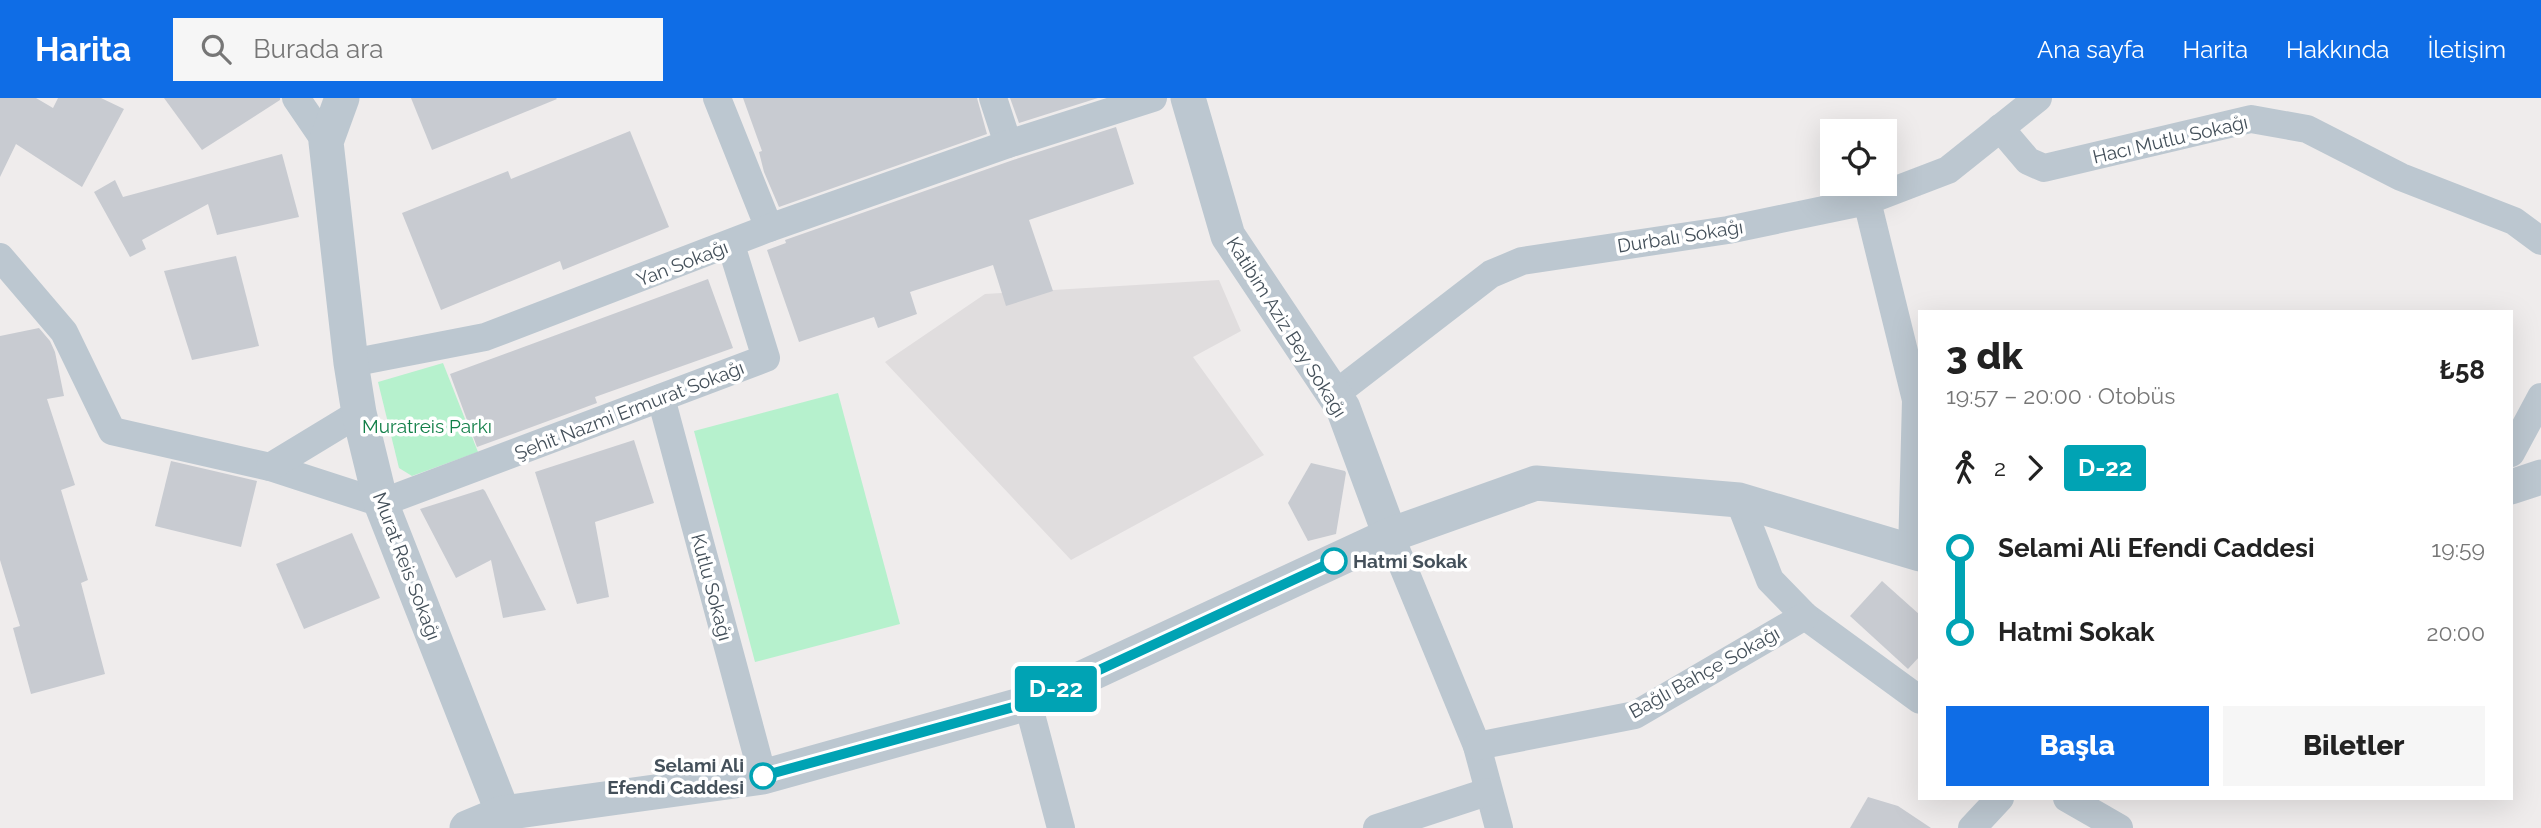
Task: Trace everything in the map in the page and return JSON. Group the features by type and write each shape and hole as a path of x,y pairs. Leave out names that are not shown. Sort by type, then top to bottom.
{"street":[{"path":"296,98 326,142"},
{"path":"326,142 342,98"},
{"path":"717,98 769,229"},
{"path":"993,98 1008,144"},
{"name":"Yan Sokağı","path":"351,363 485,337 769,229 1008,144 1153,98"},
{"name":"Katibim Aziz Bey Sokağı","path":"1188,98 1228,236 1342,408 1390,535 1477,746 1487,792 1499,828"},
{"name":"Durbalı Sokağı","path":"1334,395 1491,274 1522,261 1728,230 1867,201 1948,170 2038,98"},
{"name":"Hacı Mutlu Sokağı","path":"2000,128 2028,161 2044,168 2251,119 2307,129 2401,177 2514,220 2541,241"},
{"name":"Murat Reis Sokağı","path":"326,142 351,363 359,413 381,503 503,813"},
{"path":"467,828 503,813 763,777 1028,703 1390,535 1536,483 1739,500 1916,553 1916,400 1867,201"},
{"name":"Şehit Nazmi Ermurat Sokağı","path":"381,503 766,358 731,245"},
{"path":"0,257 64,332 112,431 270,467 381,503"},
{"path":"2513,449 2541,397"},
{"name":"Kutlu Sokağı","path":"661,398 763,777"},
{"path":"270,467 359,413"},
{"path":"2513,486 2541,477"},
{"path":"1739,500 1770,580 1805,616 1918,698"},
{"name":"Bağlı Bahçe Sokağı","path":"1477,746 1635,715 1805,616"},
{"path":"1028,703 1061,828"},
{"path":"1377,828 1487,792"},
{"path":"1972,828 1998,800"},
{"path":"2070,800 2119,828"}],"shaded area":[{"path":"1219,280 1241,331 1193,357 1264,455 1071,560 885,362 985,294"}],"green space":[{"name":"Muratreis Parkı","path":"443,363 478,452 412,476 399,468 378,382"},
{"path":"838,393 900,624 755,662 694,431"}],"building":[{"path":"0,98 36,98 53,108 58,98 101,98 124,109 82,187 16,144 0,177"},
{"path":"164,98 280,98 280,100 202,150"},
{"path":"411,98 556,98 557,99 432,150"},
{"path":"743,98 977,98 987,134 779,207 764,172 759,152 762,151"},
{"path":"1010,98 1098,98 1019,123"},
{"path":"1116,127 1134,184 1029,220 1053,291 1006,306 993,265 910,292 917,314 878,328 874,317 799,342 767,250 786,243 785,240"},
{"path":"630,131 669,227 563,270 560,261 441,310 402,213 508,171 511,179"},
{"path":"282,154 299,217 217,235 208,204 142,240 146,249 130,257 94,192 115,180 123,197"},
{"path":"236,256 259,346 192,360 164,271"},
{"path":"708,279 733,348 595,397 597,403 477,447 450,374"},
{"path":"39,328 55,352 64,396 47,399 75,485 61,490 88,580 81,583 105,674 31,694 13,628 20,626 0,560 0,336"},
{"path":"634,440 654,503 595,522 609,597 577,604 535,472"},
{"path":"171,461 257,481 241,547 155,526"},
{"path":"1311,463 1346,473 1336,534 1308,541 1288,503"},
{"path":"483,489 546,610 503,618 491,560 456,578 420,509"},
{"path":"352,533 380,598 304,629 276,564"},
{"path":"1882,581 1918,613 1918,658 1908,669 1850,616"},
{"path":"1868,797 1898,806 1931,828 1850,828"}],"bus line":[{"name":"D-22","path":"763,776 1028,703 1334,561"}],"place":[{"name":"Hatmi Sokak","path":"1334,561"},
{"name":"Selami Ali Efendi Caddesi","path":"763,776"}]}
